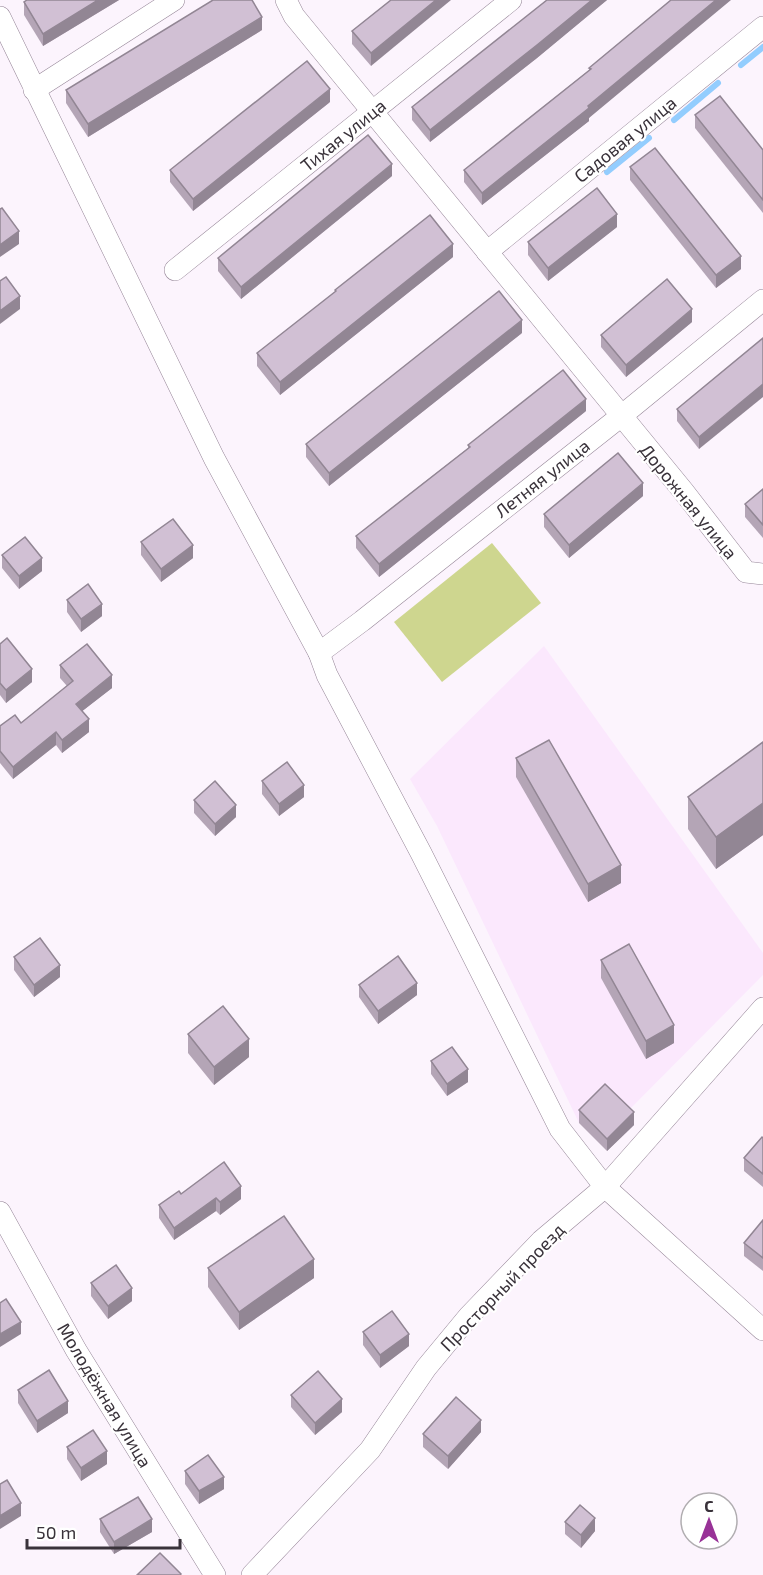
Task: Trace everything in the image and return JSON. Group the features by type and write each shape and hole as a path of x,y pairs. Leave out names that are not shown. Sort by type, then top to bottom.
{"street":[{"path":"34,90 174,0"},
{"name":"Дорожная улица","path":"286,0 294,16 620,417 684,492 746,572 763,574"},
{"name":"Тихая улица","path":"175,270 511,0"},
{"path":"0,16 214,458 318,653 327,675 421,853 561,1128 605,1187 763,1330"},
{"name":"Садовая улица","path":"487,252 763,27"},
{"name":"Летняя улица","path":"318,653 362,621 620,417 763,300"},
{"name":"Просторный проезд","path":"252,1575 370,1450 426,1368 469,1316 542,1241 605,1187 763,1008"},
{"name":"Молодёжная улица","path":"0,1212 76,1350 214,1575"}],"shaded area":[{"path":"544,646 763,953 763,975 624,1115 579,1123 437,826 410,779"}],"green space":[{"path":"492,543 541,603 442,682 394,622"}],"building":[{"path":"27,0 98,0 43,34 24,2"},
{"path":"213,0 252,0 262,17 88,124 66,90"},
{"path":"391,0 436,0 371,53 352,31"},
{"path":"547,0 592,0 430,130 412,107"},
{"path":"671,0 716,0 588,106 589,108 482,193 464,170 591,69 589,68"},
{"path":"307,61 330,89 193,199 170,170"},
{"path":"720,96 763,150 763,200 695,115"},
{"path":"368,135 392,164 241,287 218,258"},
{"path":"655,148 741,256 716,275 630,167"},
{"path":"597,188 617,214 548,268 528,242"},
{"path":"2,208 19,231 0,245 0,209"},
{"path":"430,215 453,244 280,382 257,353"},
{"path":"6,277 20,296 0,311 0,281"},
{"path":"667,279 692,309 626,365 601,335"},
{"path":"499,291 522,320 329,473 306,444"},
{"path":"763,338 763,384 699,437 677,409"},
{"path":"563,370 586,399 379,564 356,536 470,447 468,445"},
{"path":"618,453 643,483 569,545 544,514"},
{"path":"763,489 763,525 745,504"},
{"path":"173,519 193,545 161,569 141,542"},
{"path":"25,537 42,558 19,576 2,555"},
{"path":"88,584 102,604 81,619 67,600"},
{"path":"7,638 32,669 6,690 0,683 0,644"},
{"path":"87,644 112,675 76,704 89,719 62,740 56,732 13,767 0,751 0,726 15,715 21,723 73,681 60,665"},
{"path":"549,740 621,865 588,884 516,758"},
{"path":"763,742 763,803 716,837 688,797"},
{"path":"287,762 304,785 279,804 262,781"},
{"path":"215,781 236,805 215,824 194,800"},
{"path":"40,938 60,965 34,985 14,957"},
{"path":"629,944 674,1025 646,1041 601,960"},
{"path":"398,956 417,983 378,1011 359,985"},
{"path":"223,1006 249,1039 214,1067 188,1034"},
{"path":"452,1047 468,1069 447,1084 431,1061"},
{"path":"605,1084 634,1112 607,1139 579,1110"},
{"path":"763,1138 763,1174 744,1158"},
{"path":"224,1162 241,1186 220,1202 216,1198 174,1228 159,1205 179,1191 181,1194"},
{"path":"284,1216 314,1259 239,1312 208,1268"},
{"path":"763,1220 763,1258 744,1243"},
{"path":"116,1265 132,1288 108,1306 91,1283"},
{"path":"6,1299 21,1322 0,1334 0,1303"},
{"path":"392,1311 409,1334 380,1355 363,1332"},
{"path":"49,1370 68,1401 37,1421 18,1390"},
{"path":"318,1371 342,1399 315,1423 291,1395"},
{"path":"456,1397 481,1420 448,1456 423,1434"},
{"path":"93,1430 107,1451 81,1468 67,1447"},
{"path":"208,1455 224,1477 199,1491 185,1471"},
{"path":"7,1480 21,1503 0,1516 0,1484"},
{"path":"138,1497 152,1519 114,1542 100,1519"},
{"path":"580,1505 595,1518 581,1535 565,1522"},
{"path":"160,1553 180,1575 137,1575"}],"waterway":[{"path":"741,65 763,47"},
{"path":"674,120 718,83"},
{"path":"607,172 649,138"}]}
